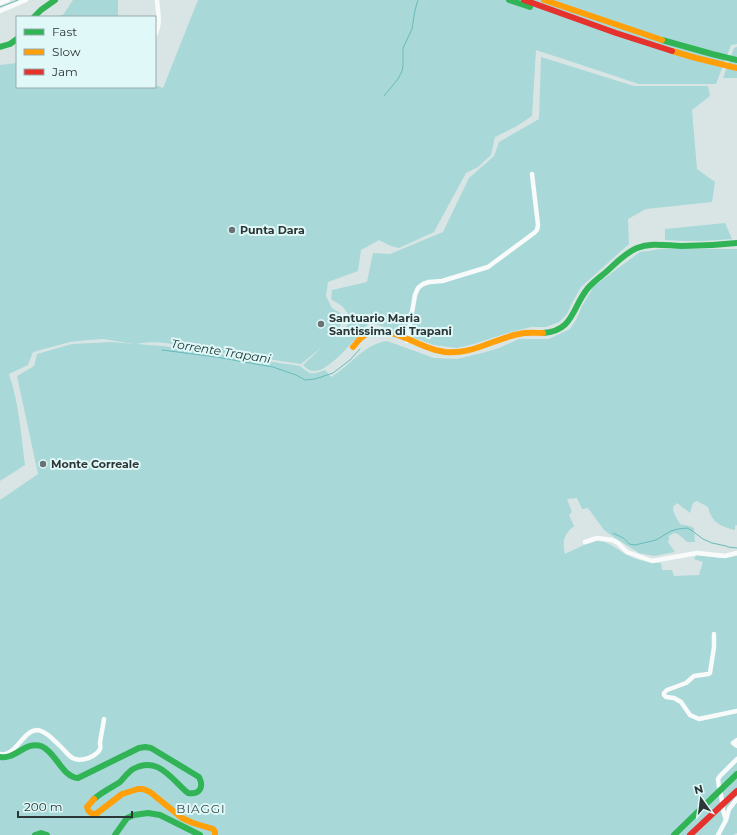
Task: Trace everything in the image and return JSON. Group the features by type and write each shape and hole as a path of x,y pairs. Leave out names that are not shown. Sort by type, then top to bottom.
{"main road":[{"path":"35,16 55,0"},
{"path":"509,0 536,5 672,52 737,68"},
{"path":"544,0 675,45 737,60"},
{"path":"561,0 593,12 617,25"},
{"path":"523,2 592,29 614,33"},
{"path":"0,47 10,44 16,40"},
{"path":"353,347 368,335 380,332 391,334 432,351 458,355 478,350 521,335 552,334 563,328 572,320 590,287 623,259 634,252 644,248 657,246 703,248 737,244"},
{"path":"0,757 6,758 24,747 29,745 38,745 48,750 69,775 76,778 81,777 138,748 151,748 199,777 202,783 199,791 193,794 188,793 163,770 154,765 146,765 132,770 117,784 96,797 88,805 88,811 92,814 96,814 122,794 143,789 150,792 182,818 214,830 215,835"},
{"path":"674,835 736,775"},
{"path":"690,835 737,791"},
{"path":"115,835 127,818 134,815 148,813 160,816 200,835"},
{"path":"35,835 40,833 48,835"}],"street":[{"path":"0,3 8,0"},
{"path":"0,11 26,0"},
{"path":"156,33 159,20 157,0"},
{"path":"407,340 415,295 420,286 426,283 442,282 488,267 537,230 538,225 532,174"},
{"path":"585,542 597,538 612,540 618,543 627,552 652,561 697,553 725,556 737,553"},
{"path":"714,634 714,647 710,674 694,676 686,683 667,690 664,695 681,702 689,714 699,719 737,710"},
{"path":"0,754 9,753 27,734 35,730 40,730 73,759 80,760 88,758 99,751 104,719"},
{"path":"737,740 733,743 737,746"},
{"path":"719,787 718,779 737,759"},
{"path":"721,794 726,820"},
{"path":"718,835 726,820 729,809 737,799"}],"shaded area":[{"path":"73,0 118,0 118,16 58,16 63,15"},
{"path":"198,0 737,0 737,44 731,45 716,84 639,84 536,50 532,116 517,126 495,137 491,155 478,167 466,173 434,232 399,248 379,240 361,250 358,271 328,282 326,296 332,308 340,313 343,319 335,336 353,320 342,306 331,299 332,290 367,282 373,253 390,254 443,232 469,178 494,156 499,142 539,119 541,57 634,86 708,86 710,96 692,110 697,169 715,182 712,202 646,209 628,219 629,244 581,287 567,314 559,322 546,327 531,327 457,348 434,345 370,322 336,359 321,370 314,371 303,365 323,346 301,364 154,342 136,344 163,346 300,366 311,373 317,373 325,370 331,377 371,346 387,341 434,358 457,359 499,348 519,339 549,339 570,329 594,286 640,252 661,249 737,249 737,525 735,526 735,530 717,523 709,512 708,507 697,501 693,503 690,513 677,503 673,507 674,514 680,524 694,528 695,542 687,542 678,534 674,533 669,536 668,542 675,552 654,556 639,553 604,530 588,508 582,509 577,498 567,499 572,512 569,515 574,526 566,535 564,545 565,554 581,546 597,541 605,542 634,558 647,562 661,563 662,570 672,570 674,576 699,575 703,562 694,559 696,555 720,558 737,556 737,833 733,835 0,835 0,500 38,474 17,376 34,366 37,354 72,344 112,342 135,344 103,339 70,342 33,352 28,365 9,374 17,407 25,465 0,481 0,65 16,63 16,88 156,88 156,85 163,88"},
{"path":"737,47 737,78 723,78 734,48"},
{"path":"725,223 732,239 698,241 665,240 665,229"}],"waterway":[{"path":"0,7 18,0"},
{"path":"384,96 398,79 402,71 403,48 412,29 418,0"},
{"name":"Torrente Trapani","path":"162,350 216,357 273,367 296,375 305,380 315,379 333,373 350,360 360,349"},
{"path":"613,533 623,538 629,544 635,545 656,540 671,531 687,528 703,539 712,543 737,548"}],"traffic: fast":[{"path":"35,16 55,0"},
{"path":"509,0 530,7"},
{"path":"0,47 10,44 16,40"},
{"path":"662,40 737,60"},
{"path":"543,333 561,328 567,323 590,286 625,255 637,248 648,245 696,246 737,243"},
{"path":"0,757 10,756 30,746 41,746 51,753 63,769 72,777 78,778 139,748 145,747 151,748 199,777 201,784 200,790 195,793 188,793 164,771 150,765 142,765 131,770 120,782 94,799"},
{"path":"674,835 737,774"},
{"path":"115,835 127,818 134,815 148,813 160,815 200,835"},
{"path":"35,835 41,833 47,835"}],"traffic: slow":[{"path":"544,0 662,40"},
{"path":"672,51 737,68"},
{"path":"353,347 368,333 376,332 393,333 427,347 445,352 473,349 519,334 543,333"},
{"path":"94,799 87,807 90,812 96,814 122,794 143,789 150,792 182,818 213,829 215,835"}],"traffic: jam":[{"path":"524,0 616,33 672,51"},
{"path":"690,835 737,791"}],"place":[{"name":"Punta Dara","path":"232,230"},
{"name":"Santuario Maria Santissima di Trapani","path":"321,324"},
{"name":"Monte Correale","path":"43,464"}],"district":[{"name":"BIAGGI","path":"201,808"}]}
